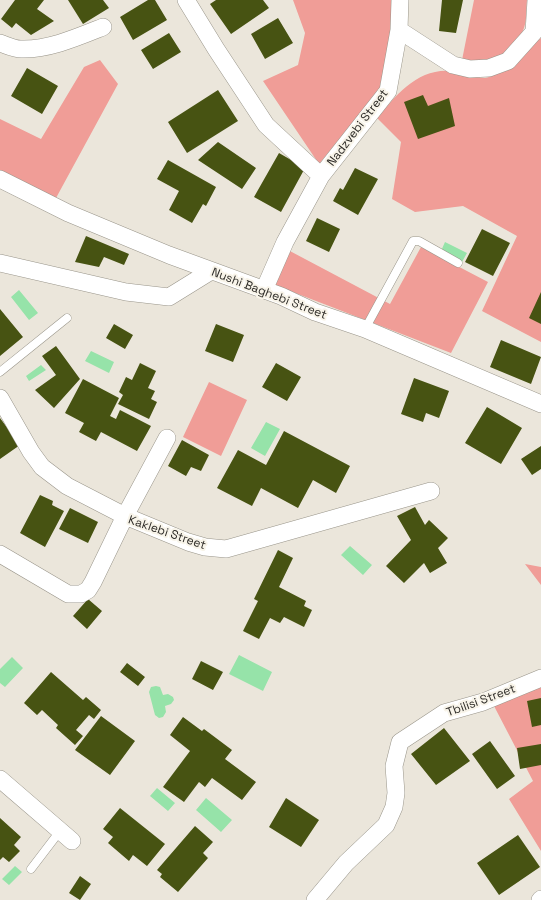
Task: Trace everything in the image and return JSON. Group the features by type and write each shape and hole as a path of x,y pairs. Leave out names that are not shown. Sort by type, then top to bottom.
{"street":[{"path":"186,0 266,124 321,176"},
{"name":"Nadzvebi Street","path":"264,290 285,242 321,176 388,91 399,30 400,0"},
{"path":"399,30 453,65 470,69 489,68 508,60 534,32 536,0"},
{"path":"0,43 20,49 41,47 74,38 103,27"},
{"name":"Nushi Baghebi Street","path":"0,179 68,213 211,271 281,296 315,312 365,329 541,404"},
{"path":"0,264 126,292 169,297 211,271"},
{"path":"0,398 31,452 52,476 67,486 125,516 167,438"},
{"name":"Kaklebi Street","path":"0,554 68,594 81,594 88,590 98,574 125,516 188,542 205,547 226,548 431,491"},
{"name":"Tbilisi Street","path":"315,900 338,871 389,821 394,807 396,793 394,766 400,742 444,713 483,702 541,678"},
{"path":"0,779 66,836"}],"lane":[{"path":"365,329 413,241 419,241 458,263"},
{"path":"0,372 67,318"},
{"path":"31,869 66,836"}],"shaded area":[{"path":"293,0 394,0 393,28 379,91 319,164 263,81 298,65 305,33"},
{"path":"474,0 527,0 525,25 520,37 514,45 499,56 490,59 472,61 462,60"},
{"path":"541,38 541,342 482,311 517,236 463,206 415,212 392,199 401,142 377,118 400,92 418,78 439,71 451,71 488,78 504,71 516,63 529,48"},
{"path":"100,60 118,84 56,198 0,172 0,119 41,139 84,67"},
{"path":"445,242 467,253 462,262 441,251"},
{"path":"421,247 488,282 451,353 272,284 288,250 390,304"},
{"path":"19,290 38,313 29,320 11,297"},
{"path":"91,351 114,362 109,373 85,361"},
{"path":"41,365 46,370 29,381 26,376"},
{"path":"209,382 247,400 221,456 183,437"},
{"path":"266,422 280,429 265,456 251,448"},
{"path":"350,546 372,565 363,575 341,555"},
{"path":"525,564 541,567 541,585"},
{"path":"239,655 272,672 263,691 229,674"},
{"path":"12,657 23,668 5,687 0,683 0,669"},
{"path":"541,686 541,851 509,799 533,781 494,706"},
{"path":"151,687 160,687 163,695 168,694 173,697 174,700 171,704 165,706 166,712 163,717 159,718 155,715 149,692"},
{"path":"157,788 175,803 168,811 150,796"},
{"path":"206,798 232,820 221,832 196,810"},
{"path":"15,866 22,872 9,885 2,879"}],"building":[{"path":"15,0 44,0 37,9 54,21 31,35 16,23 12,28 1,19"},
{"path":"68,0 103,0 109,8 83,24"},
{"path":"148,0 155,0 167,20 133,40 120,17"},
{"path":"216,0 263,0 269,8 231,34 210,4"},
{"path":"442,0 463,0 456,33 439,31"},
{"path":"278,18 293,43 265,59 251,34"},
{"path":"169,33 181,52 153,69 141,50"},
{"path":"27,68 58,86 42,114 11,96"},
{"path":"218,90 238,121 187,153 168,122"},
{"path":"423,95 428,106 449,98 455,126 418,139 404,102"},
{"path":"218,142 256,168 242,189 198,160"},
{"path":"279,153 305,168 281,212 254,197"},
{"path":"168,160 216,187 206,206 203,204 192,223 169,210 179,191 157,179"},
{"path":"355,168 378,179 358,215 333,201 340,188 343,190"},
{"path":"317,218 340,229 329,252 306,241"},
{"path":"482,229 510,243 493,276 465,262"},
{"path":"86,236 129,254 124,265 104,257 99,267 75,262"},
{"path":"541,292 541,324 529,318"},
{"path":"0,309 23,337 0,356"},
{"path":"114,324 133,335 125,349 106,338"},
{"path":"216,324 244,335 233,362 205,351"},
{"path":"501,340 541,357 531,384 490,367"},
{"path":"56,346 80,379 54,408 35,390 56,375 42,356"},
{"path":"140,363 156,371 148,388 155,391 151,399 157,402 149,419 118,404 123,395 119,392 126,377 132,380"},
{"path":"276,363 301,377 287,401 262,387"},
{"path":"414,378 449,391 439,418 426,413 423,422 401,414"},
{"path":"83,379 119,398 110,416 116,419 120,410 151,426 137,451 101,432 96,441 79,432 84,423 65,413"},
{"path":"487,407 522,428 501,464 465,443"},
{"path":"0,418 20,445 0,459"},
{"path":"284,431 350,466 336,493 313,480 298,508 261,488 252,506 217,488 238,450 266,465"},
{"path":"182,440 209,455 201,471 191,467 186,476 168,466"},
{"path":"541,446 541,469 532,475 521,459"},
{"path":"40,495 53,501 52,505 64,511 45,547 20,533"},
{"path":"415,507 425,525 429,520 448,538 438,548 447,563 430,573 424,563 404,583 386,566 411,540 397,516"},
{"path":"70,508 98,522 88,543 59,529"},
{"path":"278,550 293,558 279,587 306,601 304,606 312,610 304,627 284,617 280,623 270,618 259,639 243,631 258,601 254,599"},
{"path":"88,599 102,611 87,629 73,616"},
{"path":"201,661 223,672 213,690 192,679"},
{"path":"127,663 145,677 138,686 120,672"},
{"path":"51,672 83,700 86,697 101,710 94,719 89,715 76,730 83,736 75,745 56,728 58,725 42,710 37,715 24,703"},
{"path":"541,698 541,725 532,727 527,701"},
{"path":"101,716 135,741 110,775 75,750"},
{"path":"183,717 202,731 204,729 232,750 225,759 256,782 242,800 212,778 205,787 199,782 184,802 163,787 190,751 170,735"},
{"path":"444,728 470,761 436,785 411,754"},
{"path":"490,741 515,776 497,789 472,754"},
{"path":"541,744 541,765 520,769 517,748"},
{"path":"286,798 319,820 301,847 269,827"},
{"path":"120,808 165,844 147,866 133,855 129,861 108,843 113,837 103,829"},
{"path":"0,818 21,837 14,845 20,851 9,862 3,857 0,860"},
{"path":"195,826 213,842 203,853 208,858 178,892 160,877 162,874 157,870"},
{"path":"518,835 540,867 499,895 477,863"},
{"path":"80,876 91,884 80,900 69,893"}]}
